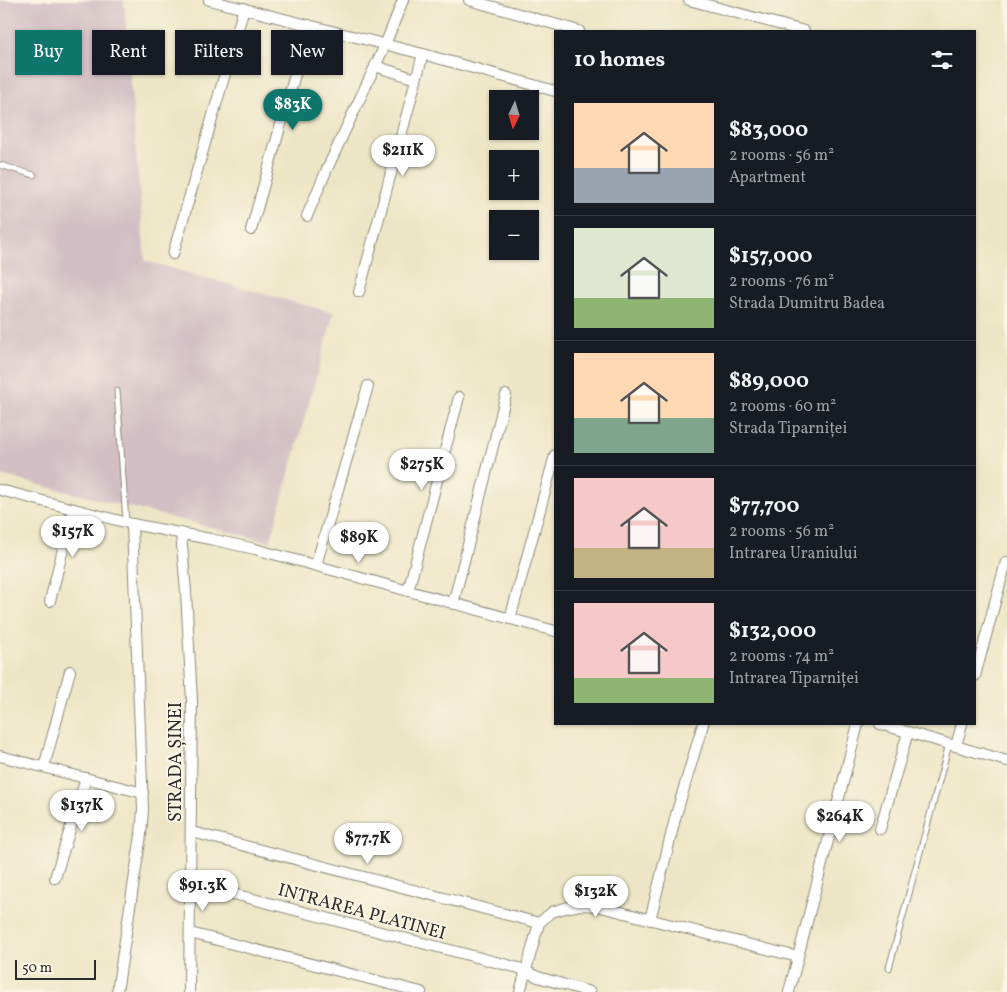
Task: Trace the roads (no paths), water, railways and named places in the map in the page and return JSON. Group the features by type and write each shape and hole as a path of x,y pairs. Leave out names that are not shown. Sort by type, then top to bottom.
{"street":[{"path":"209,0 423,54 554,92"},
{"path":"307,216 404,0"},
{"path":"469,0 575,30"},
{"path":"689,0 800,30"},
{"path":"173,254 244,8"},
{"path":"760,30 764,20"},
{"path":"251,230 309,25"},
{"path":"359,292 423,54"},
{"path":"375,66 416,78"},
{"path":"316,565 368,386"},
{"path":"453,604 506,395"},
{"path":"408,591 460,397"},
{"path":"510,619 554,459"},
{"path":"0,490 129,523 255,549 554,631"},
{"path":"50,601 73,509"},
{"path":"117,992 141,835 143,794 129,523"},
{"name":"STRADA ȘINEI","path":"181,533 192,701 189,992"},
{"path":"976,672 1006,562"},
{"path":"44,767 70,671"},
{"path":"650,920 676,815 703,725"},
{"path":"789,992 858,725"},
{"path":"884,725 1007,760"},
{"path":"952,745 962,725"},
{"path":"880,829 908,732"},
{"path":"0,756 143,794"},
{"path":"55,878 86,778"},
{"path":"192,832 539,923"},
{"name":"INTRAREA PLATINEI","path":"191,883 519,968 538,977 590,992"},
{"path":"520,992 539,923 552,912 580,905 597,906 798,957"},
{"path":"190,933 421,992"}],"lane":[{"path":"0,166 34,175"},
{"path":"117,391 129,523"},
{"path":"889,968 952,745"}]}
